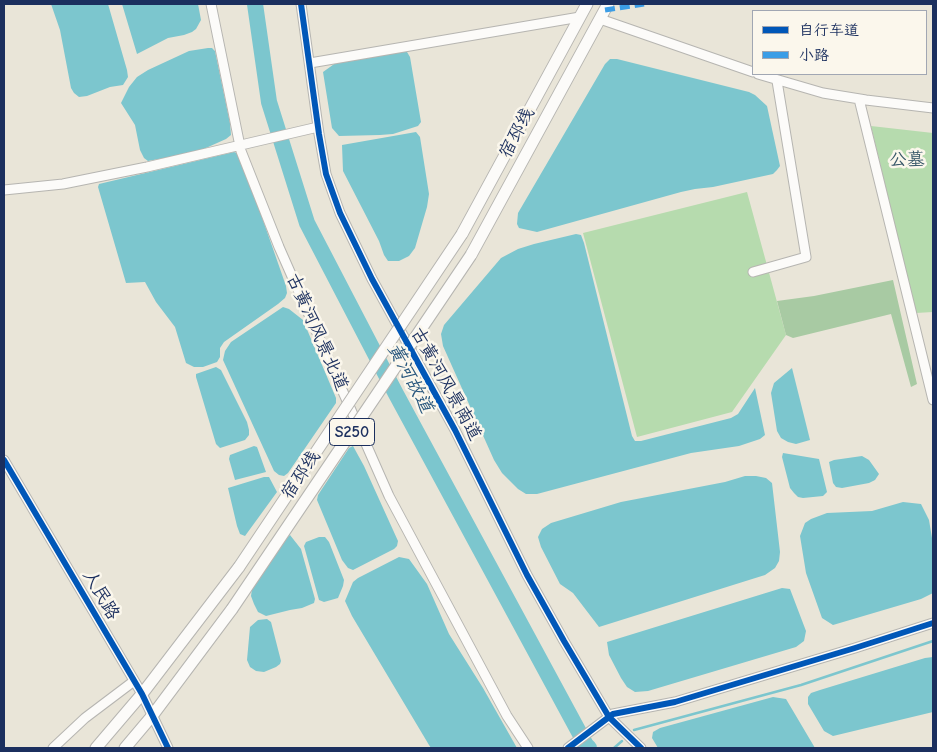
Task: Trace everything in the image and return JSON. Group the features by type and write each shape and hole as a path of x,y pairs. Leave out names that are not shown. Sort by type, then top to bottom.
{"main road":[{"name":"宿邳线","path":"96,748 142,694 239,567 462,234 587,4"},
{"name":"宿邳线","path":"125,748 152,716 232,609 471,255 608,4"}],"street":[{"name":"古黄河风景北道","path":"211,4 244,144 278,247 389,496 507,716 528,748"},
{"name":"古黄河风景南道","path":"301,4 310,63 315,128 329,182 340,213 372,279 455,430 527,575 607,719 641,748"},
{"path":"310,63 580,17"},
{"path":"600,19 752,72"},
{"path":"761,75 823,93 933,108"},
{"path":"753,272 806,257 777,81"},
{"path":"859,99 933,400"},
{"path":"4,190 63,184 147,167 315,128"},
{"name":"人民路","path":"4,460 142,694 168,748"},
{"path":"568,748 613,714 684,700 933,622"},
{"path":"53,748 85,718 134,681"}],"green space":[{"name":"公墓","path":"871,126 933,133 933,312 916,313"},
{"path":"747,192 786,335 732,412 637,437 583,233"},
{"path":"893,280 917,384 911,387 891,314 793,338 786,335 777,301 814,296"}],"water":[{"path":"51,4 108,4 127,70 128,77 123,85 110,87 87,96 79,97 74,93 71,88 60,30"},
{"path":"122,4 198,4 201,20 192,32 168,38 137,54"},
{"path":"212,48 215,51 231,135 197,152 148,161 140,150 135,125 121,103 129,87 137,77 148,70 189,51"},
{"path":"403,50 410,57 421,122 418,126 393,134 339,136 332,128 323,72 337,62"},
{"path":"610,59 617,59 755,95 767,106 780,166 773,174 681,192 537,232 519,228 517,224 518,213 605,64"},
{"path":"416,132 420,137 429,194 427,207 415,248 409,256 399,261 388,261 343,171 342,145"},
{"path":"234,152 239,154 242,160 287,293 285,298 278,304 224,342 220,348 220,357 217,362 203,367 194,367 186,363 175,327 156,302 145,282 126,283 98,187 99,184"},
{"path":"576,234 581,235 584,243 632,436 635,441 731,418 738,414 755,388 765,435 760,439 739,446 691,453 537,494 526,494 518,489 502,473 494,460 443,346 441,334 444,325 501,258 518,249"},
{"path":"283,307 289,309 303,320 336,398 336,403 288,473 284,476 274,471 223,360 225,351 231,342"},
{"path":"216,367 221,370 247,422 249,430 249,435 245,440 220,448 216,444 196,377 196,374"},
{"path":"792,368 810,440 796,444 781,438 777,431 771,393 774,383"},
{"path":"254,446 257,447 266,472 235,480 229,459 230,455"},
{"path":"353,446 398,541 394,549 353,570 348,568 342,560 317,500 318,495 349,448"},
{"path":"783,453 819,459 827,492 823,496 798,497 790,488 782,457"},
{"path":"862,456 869,460 879,474 875,480 869,483 842,488 836,487 833,483 829,462"},
{"path":"745,476 766,478 772,483 780,552 779,561 775,568 765,575 599,627 573,593 560,584 541,547 538,537 542,529 551,523 621,502 725,482"},
{"path":"269,477 277,492 245,536 240,534 237,526 228,488"},
{"path":"903,502 921,504 929,520 933,544 933,593 921,599 833,625 822,618 806,573 800,536 805,523 827,513 872,511"},
{"path":"290,535 301,549 315,599 314,603 302,608 266,616 258,612 251,596 252,589 286,538"},
{"path":"319,537 325,537 329,542 344,580 338,598 324,602 319,600 304,546 306,542"},
{"path":"399,557 409,559 427,584 449,634 483,688 517,748 431,748 429,745 352,616 345,601 353,582"},
{"path":"782,588 790,589 806,631 804,641 796,647 648,691 635,692 627,687 609,655 607,642"},
{"path":"267,619 271,622 281,661 276,667 264,672 256,671 250,667 247,660 250,627 258,620"},
{"path":"933,657 933,712 833,736 824,731 808,704 808,697 811,693"},
{"path":"773,697 786,699 815,748 658,748 652,738 653,732 660,728"}],"waterway":[{"name":"黄河故道","path":"255,4 269,102 307,223 396,394 589,748"},
{"path":"634,730 801,685 933,641"},
{"path":"614,748 622,741"},
{"name":"黄河故道","path":"581,748 586,745"}],"marked path":[{"path":"605,10 644,4"}],"cycle path":[{"path":"301,4 326,174 340,213 372,279 455,430 527,575 564,641 609,717 641,748"},
{"path":"4,460 142,694 168,748"},
{"path":"568,748 613,714 675,702 933,623"}]}
